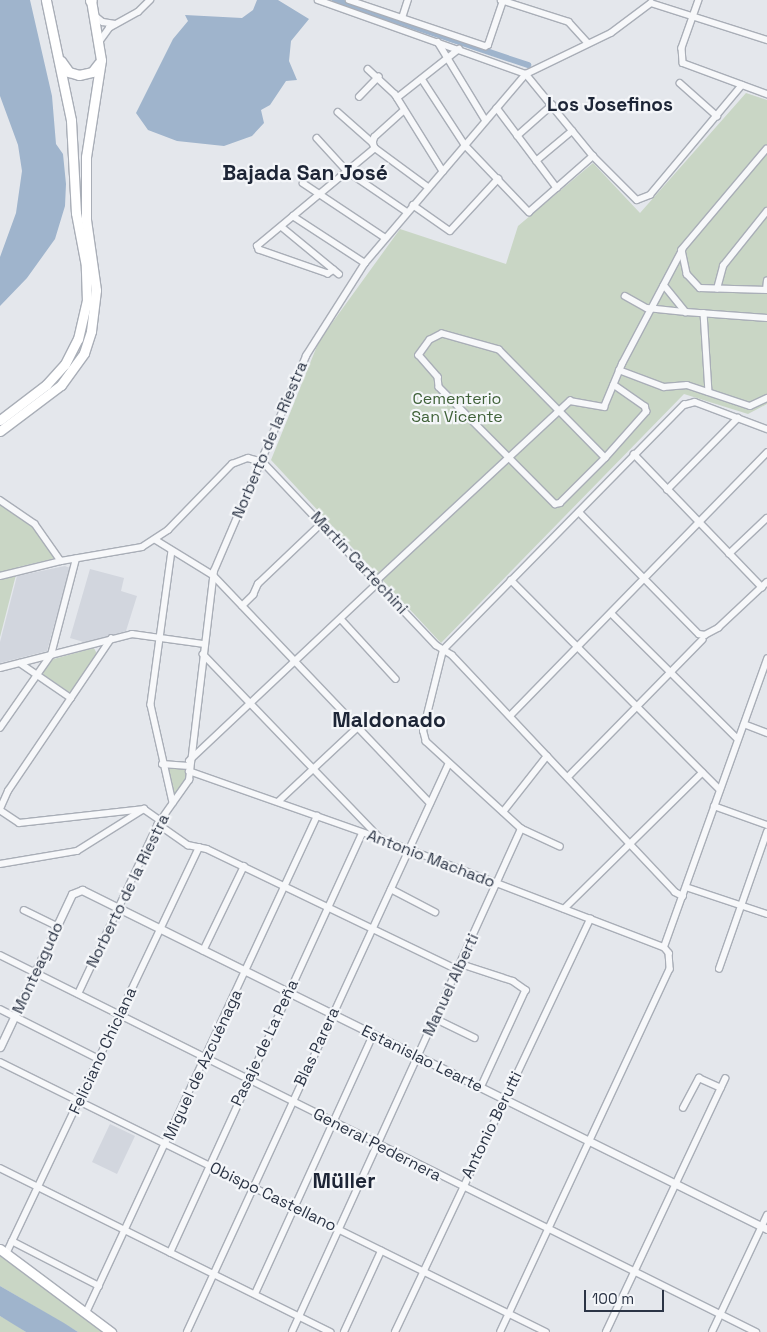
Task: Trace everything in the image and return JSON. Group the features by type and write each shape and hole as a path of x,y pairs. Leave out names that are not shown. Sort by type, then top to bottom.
{"main road":[{"path":"0,420 46,385 65,364 78,340 87,301 86,266 76,213 72,126 46,0"},
{"path":"0,430 61,385 80,358 91,331 96,290 86,220 86,157 101,55 92,0"},
{"path":"59,57 66,70 79,75 95,69 101,55"},
{"path":"3,1252 111,1332"}],"street":[{"path":"99,42 106,31 138,12 150,0"},
{"path":"318,0 438,41 526,74 593,156 637,200 650,195 742,85"},
{"path":"349,0 487,46 502,0 569,22 588,43"},
{"path":"402,18 408,0"},
{"path":"699,0 681,54 683,63 689,67 767,94"},
{"name":"Norberto de la Riestra","path":"78,994 159,822 189,780 202,654 213,575 263,462 311,346 384,237 526,74 618,28 651,3 693,15"},
{"path":"93,14 103,22 117,24"},
{"path":"693,15 767,40"},
{"path":"438,41 486,121"},
{"path":"397,98 448,60 459,49"},
{"path":"368,69 397,98 443,171"},
{"path":"359,97 378,78"},
{"path":"422,79 465,145 529,212 593,156"},
{"path":"680,83 717,116"},
{"path":"517,136 552,105"},
{"path":"497,108 557,188"},
{"path":"282,227 337,272 328,274 257,248 374,146 375,137 404,111"},
{"path":"338,112 374,146 428,187"},
{"path":"536,161 572,131"},
{"path":"317,138 347,171 407,212"},
{"path":"189,766 251,704 341,620 377,582 559,411 572,400 602,408 614,385 619,370 682,250 767,149"},
{"path":"413,205 450,231 498,179"},
{"path":"303,183 384,237"},
{"path":"716,289 723,266 767,211"},
{"path":"293,216 365,263"},
{"path":"682,250 688,277 700,288 766,290 767,281"},
{"path":"664,285 686,312"},
{"path":"626,296 651,309 767,318"},
{"path":"704,314 709,392"},
{"path":"605,458 500,350 449,334 430,340 420,350 421,360 438,377 439,387 552,503 558,504 605,458 646,412 644,407 614,385"},
{"path":"619,370 664,387 684,384 750,406 767,398"},
{"path":"560,847 521,829 449,763 424,737 443,650 634,454 689,402 767,428"},
{"path":"667,490 738,418"},
{"path":"510,716 767,453"},
{"path":"634,454 762,587"},
{"path":"0,576 61,561 132,550 156,540 232,464 248,458 263,462"},
{"name":"Martín Cartechini","path":"263,462 443,650 452,655 682,896"},
{"path":"0,500 35,524 61,561"},
{"path":"579,512 703,637"},
{"path":"729,554 767,518"},
{"path":"242,606 253,596 258,584 322,523"},
{"path":"156,540 213,575 430,803"},
{"path":"172,550 151,704 162,764 173,803"},
{"path":"0,728 51,654 76,559"},
{"path":"511,580 720,790"},
{"path":"568,777 671,674 703,637 718,628 767,582"},
{"path":"611,613 738,738"},
{"path":"341,620 396,679"},
{"path":"0,668 132,634 204,644"},
{"path":"111,639 8,791 0,810 19,823 144,808 188,845 199,847 244,866 372,928 460,967 513,981 526,990 480,1088"},
{"path":"202,654 382,839"},
{"path":"664,948 767,659"},
{"path":"20,663 72,698"},
{"path":"744,724 767,733"},
{"path":"278,802 357,728"},
{"path":"503,812 548,756"},
{"name":"Blas Parera","path":"187,1332 449,763"},
{"name":"Antonio Machado","path":"162,764 189,766 278,802 362,834 382,839 664,948 669,953 670,970 591,1142"},
{"path":"564,909 702,773"},
{"path":"714,806 767,825"},
{"path":"0,864 77,851 144,808"},
{"name":"Miguel de Azcuénaga","path":"86,1313 287,886 317,816"},
{"name":"Manuel Alberti","path":"292,1332 460,967 521,829"},
{"path":"718,968 742,906 767,832"},
{"name":"Pasaje de La Peña","path":"170,1253 247,1079 362,834"},
{"name":"Feliciano Chiclana","path":"3,1252 12,1241 199,847"},
{"path":"203,951 244,866"},
{"path":"686,887 767,914"},
{"path":"391,889 435,912"},
{"name":"Estanislao Learte","path":"78,890 119,908 504,1100 765,1227"},
{"name":"Monteagudo","path":"0,1047 72,894 78,890"},
{"path":"24,910 57,926"},
{"name":"Antonio Berutti","path":"395,1332 590,919"},
{"name":"General Pedernera","path":"0,955 756,1332"},
{"path":"0,1009 99,1059"},
{"path":"436,1019 475,1038"},
{"path":"255,1294 374,1035"},
{"name":"Obispo Castellano","path":"0,1062 546,1332"},
{"path":"683,1108 699,1078 721,1088"},
{"path":"606,1332 725,1079"},
{"path":"501,1332 591,1142"},
{"path":"0,1168 330,1332"},
{"path":"712,1332 765,1227 767,1215"},
{"path":"12,1241 99,1286"},
{"path":"344,1332 381,1251"}],"shaded area":[{"path":"65,566 70,568 47,651 0,663 0,642 17,576"},
{"path":"90,569 124,578 121,591 137,596 126,631 87,643 70,638"},
{"path":"110,1124 135,1136 117,1174 92,1162"}],"green space":[{"name":"Cementerio San Vicente","path":"746,93 767,100 767,404 748,414 684,394 441,643 271,460 319,341 400,229 506,264 518,226 593,163 640,213"},
{"path":"0,504 31,525 57,558 18,567 0,637"},
{"path":"94,648 97,654 72,691 69,692 44,675 42,671 50,660"},
{"path":"164,766 187,769 186,779 173,799"},
{"path":"0,1249 111,1332 78,1332 0,1286"},
{"path":"0,1316 11,1322 26,1332 0,1332"}],"water":[{"path":"0,0 30,0 52,96 56,144 63,154 66,184 65,206 55,239 27,278 0,306 0,257 16,213 22,171 18,145 0,96"},
{"path":"257,0 278,0 309,19 291,41 289,61 297,80 286,81 270,105 261,110 264,123 252,136 224,146 177,141 148,130 136,113 173,39 188,21 185,15 242,18 253,10"},
{"path":"0,1286 78,1332 26,1332 0,1316"}],"waterway":[{"path":"335,0 528,65"}],"district":[{"name":"Los Josefinos","path":"610,105"},
{"name":"Bajada San José","path":"305,173"},
{"name":"Maldonado","path":"389,720"},
{"name":"Müller","path":"344,1181"}]}
